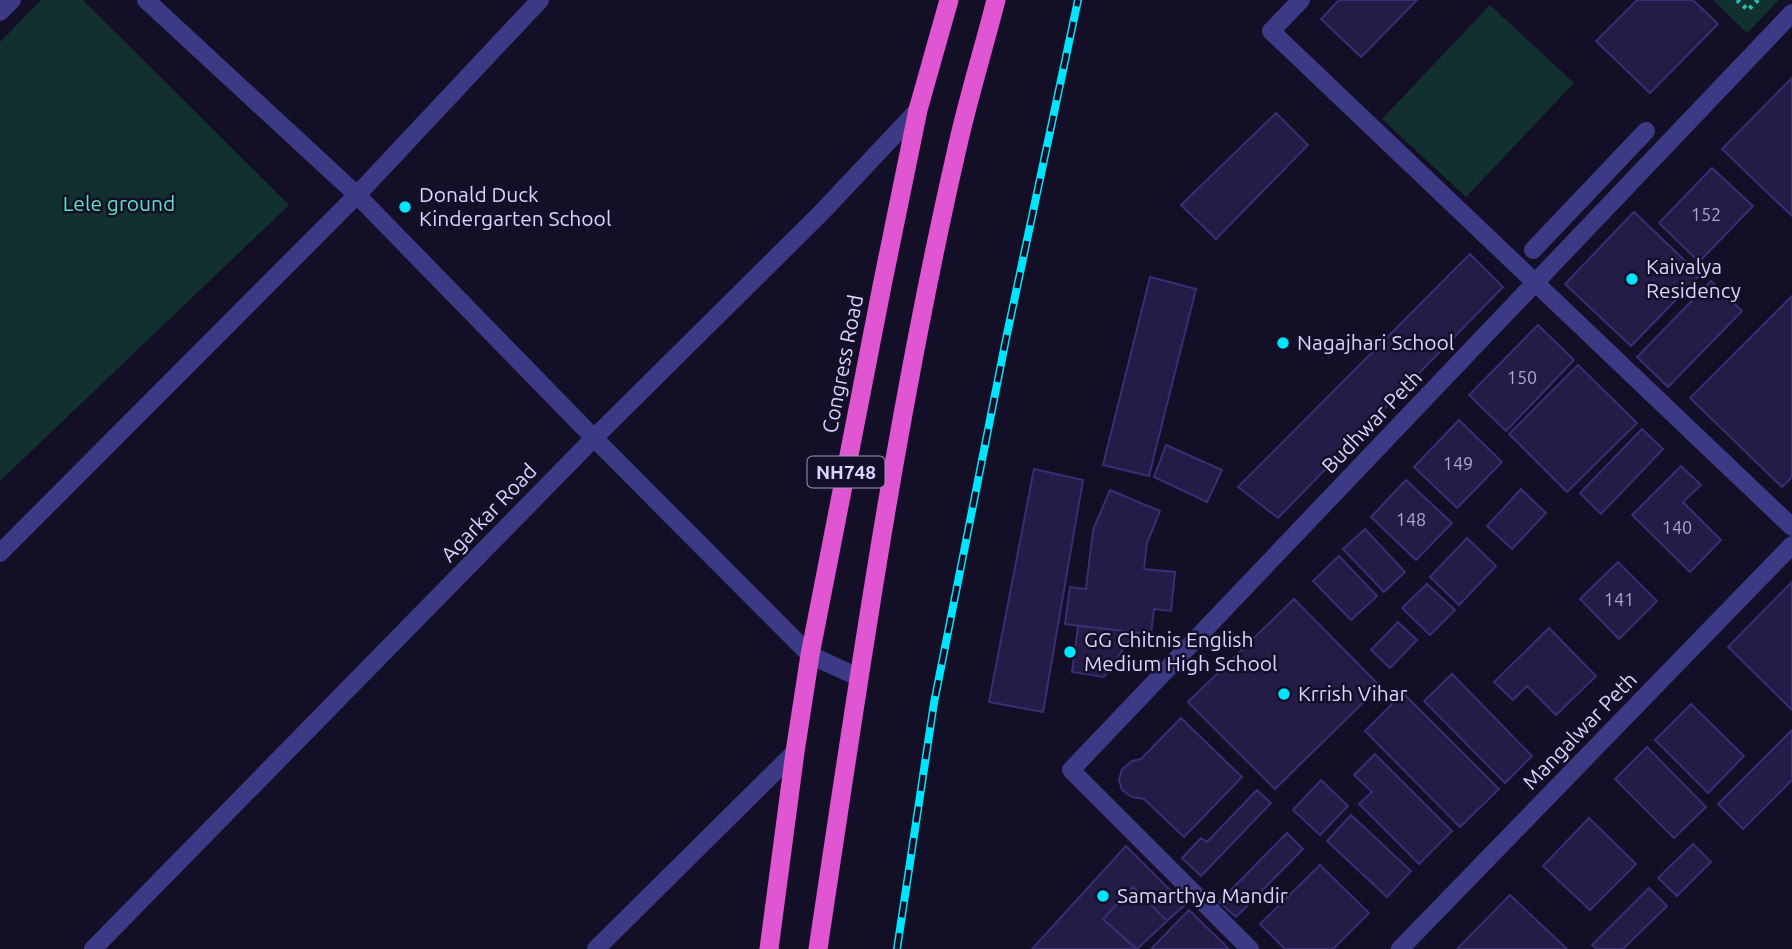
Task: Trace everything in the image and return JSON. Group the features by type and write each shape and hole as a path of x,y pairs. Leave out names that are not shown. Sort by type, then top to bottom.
{"highway":[{"name":"Congress Road","path":"769,949 810,655 918,110 949,0"},
{"name":"NH748","path":"818,949 858,677 914,357 956,151 996,0"}],"street":[{"path":"0,12 12,0"},
{"path":"146,0 357,195 810,655 858,677"},
{"path":"0,553 357,195 540,0"},
{"path":"1301,0 1271,31 1792,527"},
{"name":"Budhwar Peth","path":"1250,949 1072,771 1792,13"},
{"name":"Agarkar Road","path":"93,949 594,438 822,212 918,110"},
{"path":"1533,250 1646,131"},
{"name":"Mangalwar Peth","path":"1400,949 1792,545"},
{"path":"596,949 795,752"}],"path":[{"path":"1737,0 1748,10 1758,0"}],"green space":[{"name":"Lele ground","path":"41,0 83,0 289,205 0,481 0,42"},
{"path":"1713,0 1779,0 1747,33"},
{"path":"1490,5 1574,83 1466,197 1382,119"}],"building":[{"path":"1339,0 1417,0 1361,57 1321,19"},
{"path":"1637,0 1693,0 1718,24 1650,93 1596,41"},
{"path":"1792,78 1792,216 1722,149"},
{"path":"1276,113 1308,145 1216,239 1181,205"},
{"path":"1712,168 1753,206 1699,262 1659,223"},
{"name":"Kaivalya Residency","path":"1634,212 1700,275 1631,346 1565,284"},
{"name":"Nagajhari School","path":"1470,254 1503,287 1278,518 1238,487"},
{"path":"1150,277 1196,289 1149,476 1103,465"},
{"path":"1711,281 1742,311 1668,387 1637,357"},
{"path":"1792,296 1792,477 1782,487 1690,398"},
{"path":"1538,325 1574,360 1506,431 1469,395"},
{"path":"1578,365 1637,423 1567,492 1509,434"},
{"path":"1459,420 1502,462 1457,508 1414,467"},
{"path":"1642,429 1663,449 1601,514 1580,493"},
{"path":"1166,445 1222,470 1207,502 1154,477"},
{"path":"1681,466 1701,485 1683,502 1721,540 1690,572 1632,515"},
{"path":"1034,469 1083,480 1043,712 989,702"},
{"path":"1406,480 1452,523 1416,560 1371,517"},
{"path":"1521,489 1546,513 1512,549 1487,526"},
{"path":"1110,490 1160,511 1147,543 1144,569 1175,572 1171,611 1154,609 1151,634 1065,624 1070,587 1086,589 1093,530"},
{"path":"1365,529 1405,572 1384,592 1343,549"},
{"path":"1467,538 1496,566 1459,605 1430,577"},
{"path":"1339,556 1377,596 1351,620 1313,581"},
{"path":"1618,562 1657,601 1619,639 1580,599"},
{"path":"1792,582 1792,710 1728,647"},
{"path":"1427,584 1455,610 1430,635 1402,608"},
{"name":"Krrish Vihar","path":"1294,599 1380,686 1275,789 1188,702"},
{"path":"1398,622 1417,640 1390,668 1371,650"},
{"path":"1078,626 1135,632 1104,677 1072,672"},
{"path":"1549,628 1596,676 1556,715 1527,686 1513,700 1494,682"},
{"path":"1452,674 1532,756 1505,783 1424,701"},
{"path":"1403,693 1499,789 1460,827 1365,731"},
{"path":"1691,704 1744,756 1708,793 1655,740"},
{"path":"1181,718 1242,777 1184,837 1144,799 1132,797 1122,790 1119,780 1122,769 1132,761 1141,759"},
{"path":"1792,730 1792,780 1743,829 1718,804"},
{"path":"1647,747 1706,807 1674,838 1615,779"},
{"path":"1375,754 1452,831 1419,864 1359,804 1372,792 1354,775"},
{"path":"1321,780 1348,806 1320,835 1293,810"},
{"path":"1257,790 1271,803 1201,876 1182,858 1201,838 1207,842"},
{"path":"1351,815 1411,871 1387,897 1327,841"},
{"path":"1589,818 1636,864 1590,910 1543,866"},
{"path":"1287,833 1303,849 1236,917 1219,902"},
{"path":"1693,844 1711,862 1677,896 1658,878"},
{"name":"Samarthya Mandir","path":"1126,846 1185,905 1167,921 1133,887 1103,919 1136,949 1032,949"},
{"path":"1320,865 1369,913 1333,949 1285,949 1260,924"},
{"path":"1133,887 1167,921 1137,949 1103,919"},
{"path":"1649,888 1667,906 1623,949 1597,949 1592,945"},
{"path":"1510,895 1567,949 1457,949"},
{"path":"1189,910 1229,949 1151,949"}],"railway":[{"path":"897,949 934,703 1006,339 1078,0"}],"place":[{"name":"Donald Duck Kindergarten School","path":"405,207"},
{"name":"Kaivalya Residency","path":"1632,279"},
{"name":"Nagajhari School","path":"1283,343"},
{"name":"GG Chitnis English Medium High School","path":"1070,652"},
{"name":"Krrish Vihar","path":"1284,694"},
{"name":"Samarthya Mandir","path":"1103,896"}]}
